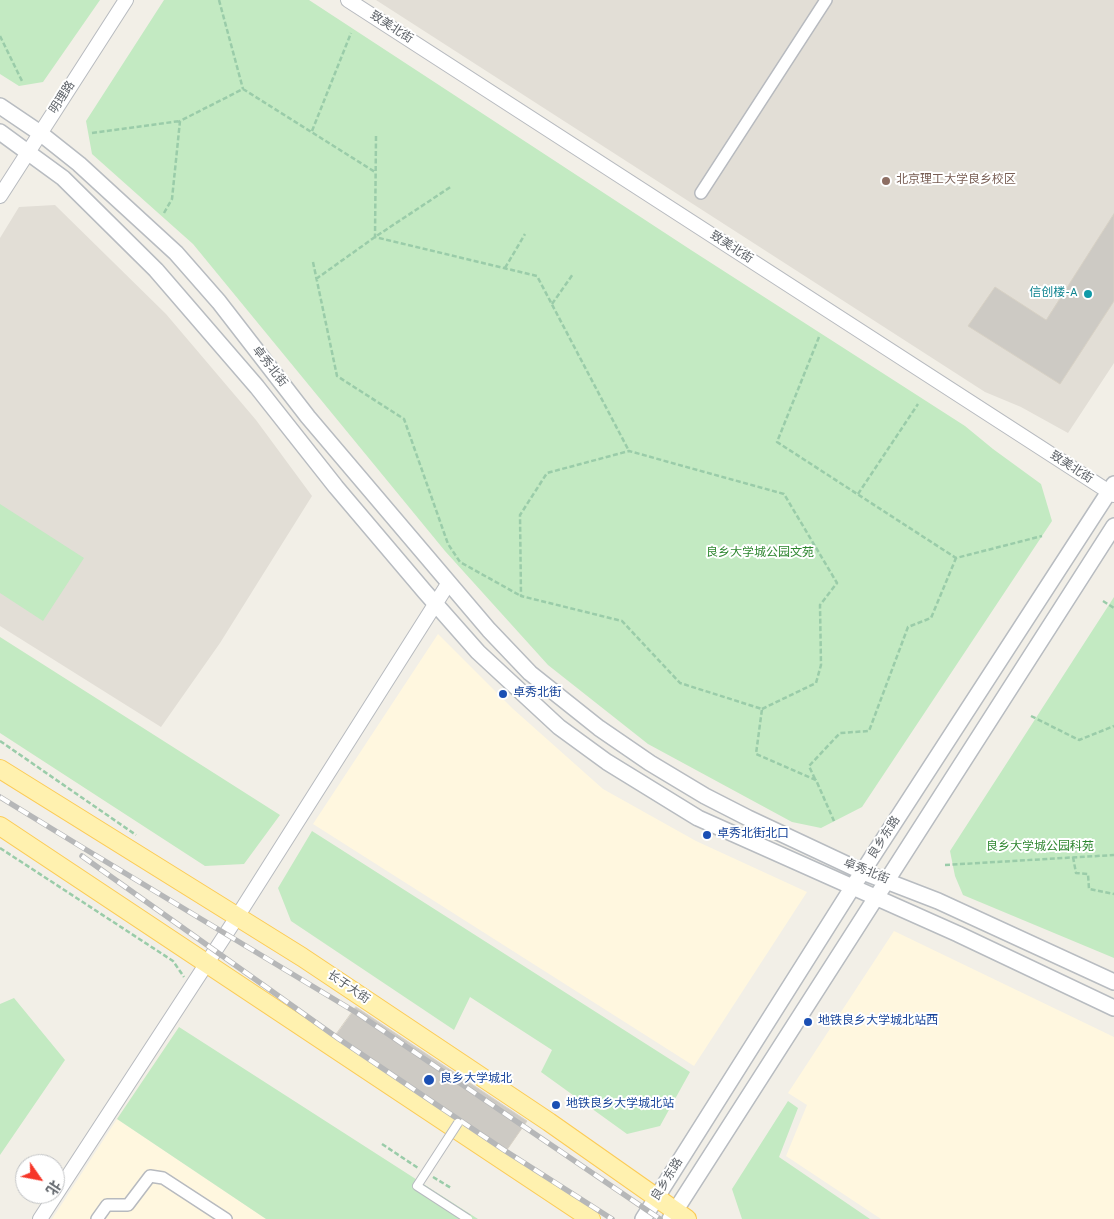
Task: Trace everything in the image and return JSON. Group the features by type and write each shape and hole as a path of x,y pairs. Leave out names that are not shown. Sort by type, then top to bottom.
{"main road":[{"name":"卓秀北街","path":"0,106 40,133 79,164 176,253 219,302 308,417 448,584 530,673 599,728 705,796 748,818 863,872 946,905 1114,982"},
{"name":"卓秀北街","path":"0,132 63,178 156,270 257,387 336,487 435,604 478,652 559,727 607,762 698,818 958,934 1114,1008"},
{"name":"良乡东路","path":"643,1219 852,888 1112,490"},
{"name":"良乡东路","path":"677,1216 875,898 1114,526"},
{"name":"长于大街","path":"0,769 302,957 657,1197 677,1216"},
{"path":"0,826 590,1219"}],"street":[{"name":"明理路","path":"0,196 126,0"},
{"name":"致美北街","path":"348,0 1112,490"},
{"path":"700,193 826,0"},
{"path":"40,1219 237,917 448,584"},
{"path":"458,1123 417,1186 468,1219"},
{"path":"97,1219 107,1205 128,1205 150,1176 162,1178 226,1219"}],"path":[{"path":"220,0 243,89 312,131 375,173"},
{"path":"312,131 351,33"},
{"path":"0,36 22,81"},
{"path":"92,133 180,121 243,89"},
{"path":"164,213 172,199 180,121"},
{"path":"375,237 376,136"},
{"path":"316,279 452,186"},
{"path":"505,268 525,234"},
{"path":"375,237 537,276 629,451"},
{"path":"313,262 337,376 404,419 448,544 460,562 521,596 622,621 680,683 762,709 816,683 821,665 820,605 837,583 784,494 629,451 547,473 520,515 521,596"},
{"path":"552,304 573,274"},
{"path":"819,337 777,442 956,558 1042,536"},
{"path":"858,494 918,404"},
{"path":"834,821 809,766 840,733 869,731 908,627 931,618 956,558"},
{"path":"1102,601 1114,608"},
{"path":"762,709 756,754 816,780"},
{"path":"1030,716 1079,740 1114,726"},
{"path":"0,741 138,836"},
{"path":"0,848 173,961 191,986"},
{"path":"945,865 1114,855"},
{"path":"1073,857 1076,873 1088,874 1090,889 1114,894"},
{"path":"382,1144 451,1188"}],"shaded area":[{"name":"北京理工大学良乡校区","path":"376,0 1114,0 1114,363 1068,433 1021,407 985,392"},
{"path":"55,205 166,314 256,420 312,496 220,643 161,727 0,626 0,238 19,207"},
{"path":"438,634 512,708 603,789 696,841 807,892 694,1066 313,824"},
{"path":"894,931 1114,1037 1114,1219 881,1219 786,1156 807,1105 788,1093"},
{"path":"117,1119 266,1219 52,1219 62,1204 65,1204 65,1199"}],"green space":[{"path":"0,0 100,0 43,82 19,86 0,74"},
{"name":"良乡大学城公园·文苑","path":"164,0 309,0 691,250 965,426 1041,484 1052,521 862,807 821,828 792,822 648,744 548,665 445,551 193,244 92,154 86,121"},
{"path":"0,504 84,558 43,621 0,593"},
{"name":"良乡大学城公园·科苑","path":"1114,597 1114,958 963,895 955,876 950,851"},
{"path":"0,637 280,815 244,864 205,866 0,733"},
{"path":"312,831 690,1072 660,1126 627,1134 541,1072 552,1050 470,997 454,1030 291,921 278,888"},
{"path":"14,998 65,1060 0,1155 0,1004"},
{"path":"179,1027 478,1219 266,1219 117,1119"},
{"path":"788,1101 798,1108 779,1157 870,1219 742,1219 732,1189"}],"building":[{"name":"信创楼-A","path":"1114,214 1114,301 1060,384 968,326 995,287 1046,320"},
{"path":"356,1007 527,1121 504,1154 333,1039"}],"railway":[{"path":"0,797 357,1013 660,1219"},
{"path":"82,856 339,1039 504,1150 612,1219"}],"place":[{"name":"北京理工大学良乡校区","path":"886,181"},
{"name":"信创楼-A","path":"1088,294"},
{"name":"卓秀北街","path":"503,694"},
{"name":"卓秀北街北口","path":"707,835"},
{"name":"地铁良乡大学城北站西","path":"808,1022"},
{"name":"良乡大学城北","path":"429,1080"},
{"name":"地铁良乡大学城北站","path":"556,1105"}]}
